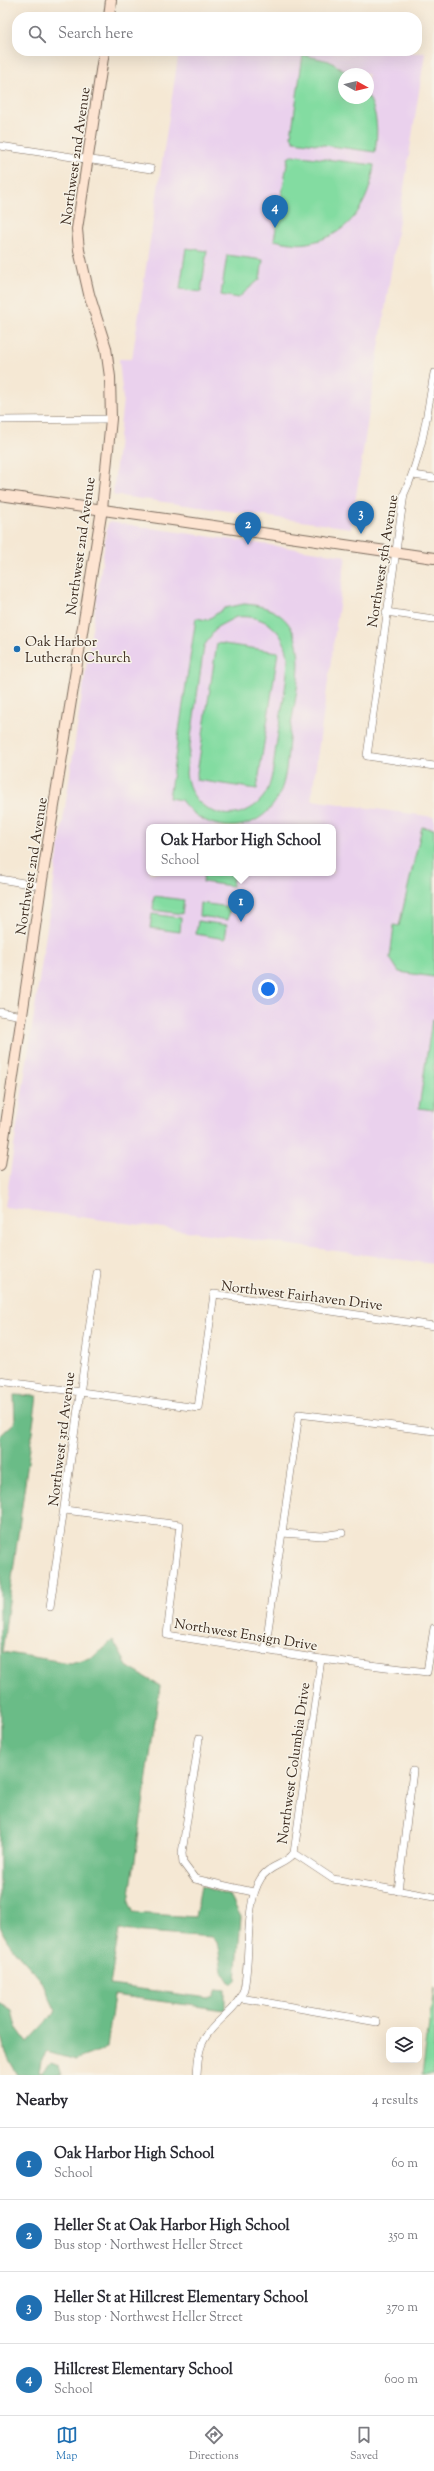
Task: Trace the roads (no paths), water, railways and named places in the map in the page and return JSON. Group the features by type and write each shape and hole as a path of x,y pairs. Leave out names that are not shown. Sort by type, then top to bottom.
{"street":[{"path":"110,12 111,0"},
{"name":"Northwest 2nd Avenue","path":"0,1165 41,886 102,509 111,419 110,377 106,348 89,294 79,250 77,229 89,159 103,56"},
{"path":"0,146 151,169"},
{"name":"Northwest 5th Avenue","path":"434,373 422,444 413,475 404,494 386,612 367,756 434,766"},
{"path":"0,420 111,419"},
{"path":"413,475 434,478"},
{"path":"0,495 434,558"},
{"path":"386,612 434,619"},
{"path":"0,879 41,886"},
{"path":"0,1012 22,1016"},
{"name":"Northwest 3rd Avenue","path":"50,1607 65,1510 97,1273"},
{"name":"Northwest Fairhaven Drive","path":"0,1381 198,1408 214,1294 434,1326"},
{"path":"265,1651 299,1414 434,1431"},
{"name":"Northwest Ensign Drive","path":"65,1510 180,1525 167,1635 321,1659 427,1672 434,1628"},
{"path":"282,1533 322,1536 342,1533"},
{"name":"Northwest Columbia Drive","path":"197,2075 200,2049 205,2038 231,2012 241,1998 246,1978 253,1892 262,1876 289,1860 294,1852 321,1659"},
{"path":"199,1739 182,1853 183,1863 195,1879 253,1892"},
{"path":"398,1891 413,1771"},
{"path":"294,1852 333,1879 434,1897"},
{"path":"241,1998 377,2022"}],"place":[{"name":"Hillcrest Elementary School","path":"275,228"},
{"name":"Heller St at Hillcrest Elementary School","path":"361,534"},
{"name":"Heller St at Oak Harbor High School","path":"248,545"},
{"name":"Oak Harbor Lutheran Church","path":"17,649"},
{"name":"Oak Harbor High School","path":"241,922"}]}
